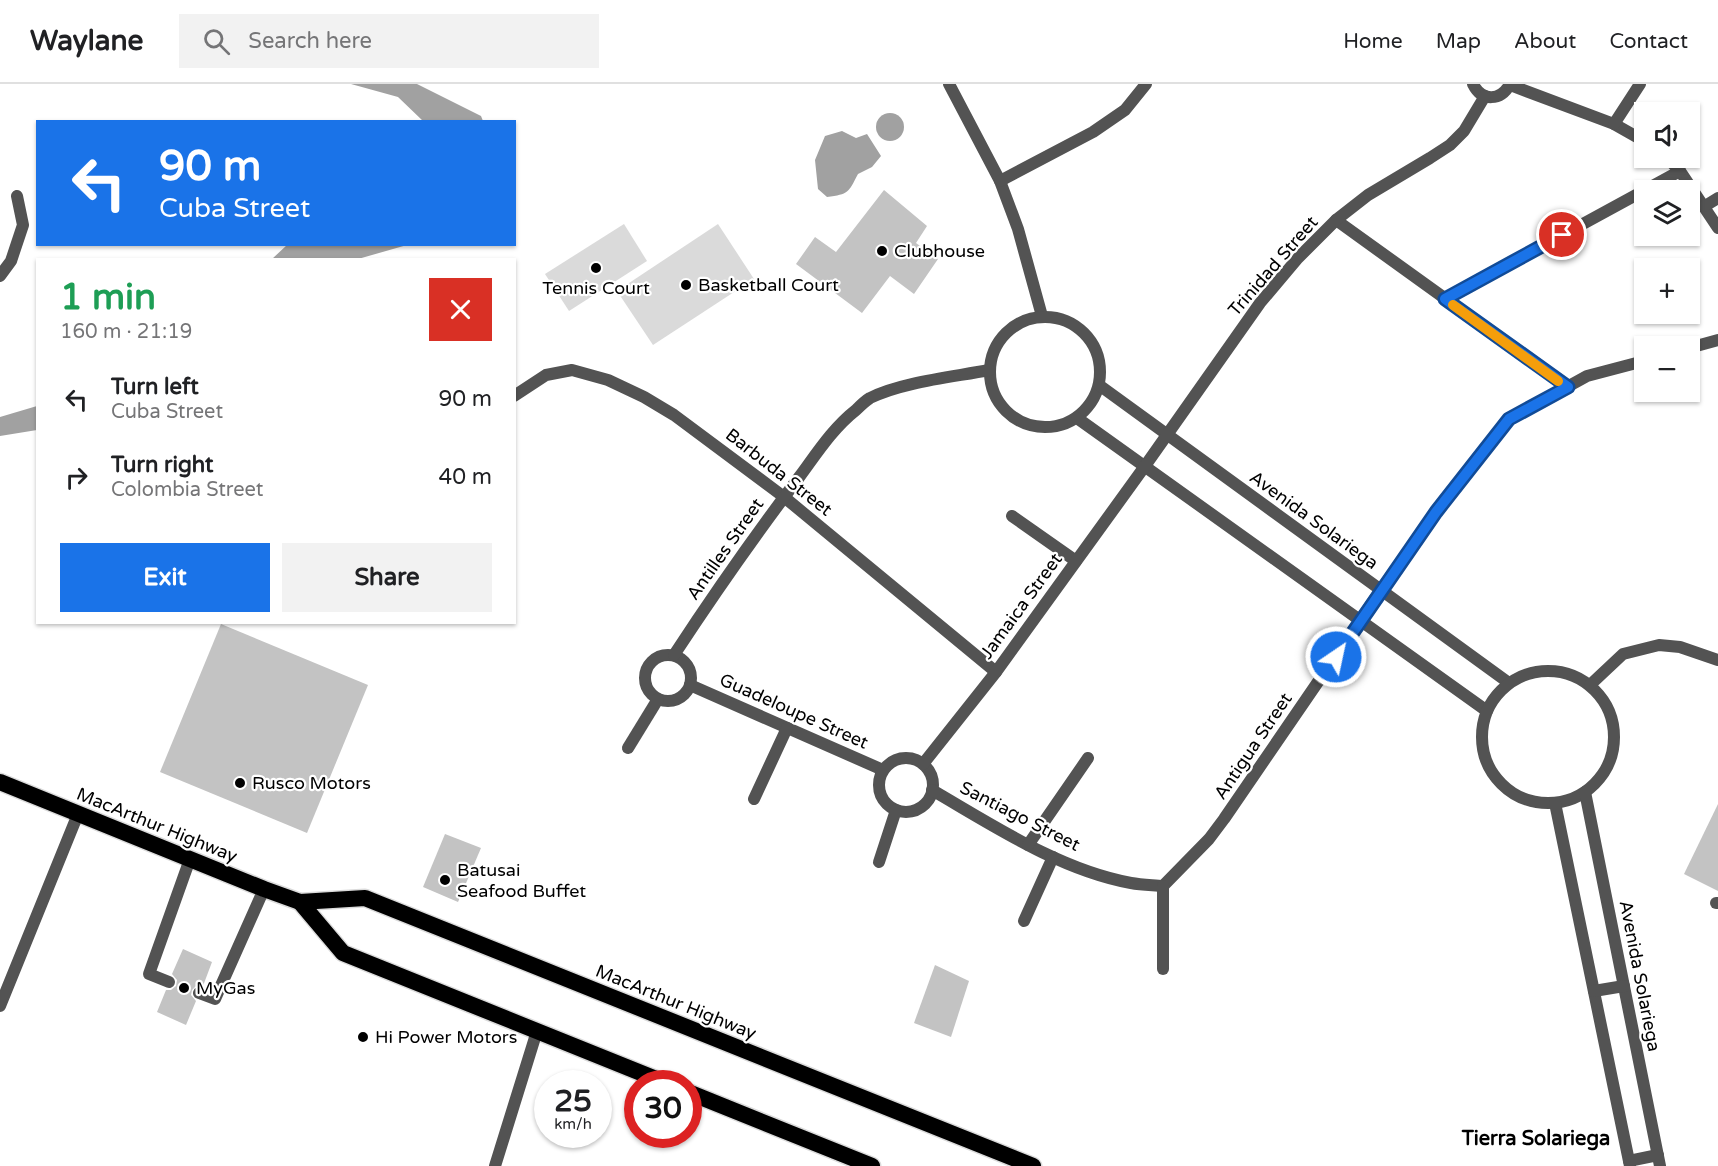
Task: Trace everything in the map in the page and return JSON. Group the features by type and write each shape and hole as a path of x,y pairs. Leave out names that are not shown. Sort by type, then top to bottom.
{"highway":[{"name":"MacArthur Highway","path":"0,782 300,902 365,898 1033,1166"},
{"path":"300,902 343,953 634,1070"},
{"path":"702,1098 872,1166"}],"street":[{"path":"949,84 1000,181 1018,229 1042,316"},
{"path":"1000,181 1093,132 1125,110 1146,84"},
{"path":"1473,84 1479,93 1492,98 1506,92 1510,84 1614,124 1634,135"},
{"path":"1614,124 1640,84"},
{"name":"Trinidad Street","path":"1145,466 1260,303 1298,258 1336,220 1368,195 1450,145 1464,131 1485,96"},
{"path":"1677,168 1718,228"},
{"path":"1445,299 1680,171"},
{"path":"0,276 11,261 23,225 17,196"},
{"path":"1705,206 1718,198"},
{"path":"1336,220 1568,387"},
{"path":"1042,316 1059,318 1075,325 1088,336 1097,351 1101,368 1099,385 1091,404 1077,418 1061,425 1044,427 1027,424 1012,416 1000,403 992,388 989,370 996,346 1011,327 1025,319 1042,316"},
{"path":"1700,345 1718,340"},
{"name":"Antigua Street","path":"1163,886 1209,839 1224,819 1436,512 1509,419 1587,376 1634,364"},
{"name":"Barbuda Street","path":"516,395 546,375 572,370 608,380 644,397 674,415 784,497 996,672"},
{"name":"Antilles Street","path":"674,655 784,497 831,434 849,416 868,399 902,387 989,370"},
{"name":"Avenida Solariega","path":"1099,385 1509,683"},
{"path":"1077,418 1487,711"},
{"name":"Jamaica Street","path":"923,764 996,672 1145,466"},
{"path":"1012,516 1076,561"},
{"path":"1590,685 1623,654 1659,645 1680,647 1718,660"},
{"path":"666,654 674,655 687,663 691,670 690,686 687,692 673,701 658,699 646,686 646,669 657,657 666,654"},
{"path":"1540,671 1558,671 1575,676 1590,685 1602,698 1610,714 1614,731 1613,749 1608,766 1598,781 1585,792 1555,803 1532,801 1511,792 1495,776 1485,756 1483,744 1482,733 1487,711 1496,695 1509,683 1524,675 1540,671"},
{"name":"Guadeloupe Street","path":"690,686 883,770"},
{"path":"628,748 658,699"},
{"path":"754,799 787,728"},
{"path":"1028,845 1088,758"},
{"path":"897,759 915,759 923,764 933,781 929,799 914,811 896,810 888,805 879,789 879,779 883,770 897,759"},
{"name":"Santiago Street","path":"932,790 1053,858 1132,884 1163,886"},
{"name":"Avenida Solariega","path":"1585,792 1659,1161"},
{"path":"1555,803 1629,1163 1659,1161"},
{"path":"879,862 896,810"},
{"path":"0,1006 78,814"},
{"path":"1024,921 1053,858"},
{"path":"169,982 149,974 190,859"},
{"path":"1163,886 1163,969"},
{"path":"200,993 215,999 264,889"},
{"path":"1594,991 1624,986"},
{"path":"495,1166 537,1031"}],"shaded area":[{"path":"351,84 417,84 481,116 483,120 422,120 398,97"},
{"path":"890,113 900,117 904,127 900,137 890,141 880,137 876,127 880,117"},
{"path":"842,131 856,138 867,134 881,156 872,167 858,174 847,192 827,197 818,189 815,160 825,136"},
{"name":"Tennis Court","path":"624,224 647,261 569,311 545,274"},
{"name":"Basketball Court","path":"718,224 754,279 653,345 617,291"},
{"path":"286,246 404,246 362,258 273,258"},
{"path":"36,406 36,430 0,436 0,417"}],"building":[{"name":"Clubhouse","path":"884,190 927,226 916,243 938,259 914,294 890,276 862,313 796,264 815,237 836,252"},
{"path":"221,624 368,685 307,833 160,772"},
{"path":"1718,804 1718,891 1684,874"},
{"path":"445,834 481,848 458,902 423,887"},
{"name":"MyGas","path":"183,949 212,962 203,986 197,985 192,990 191,995 196,1001 186,1025 157,1012 166,990 171,990 176,986 177,980 172,974"},
{"path":"935,965 969,981 951,1037 914,1023"}],"slow traffic":[{"path":"1453,305 1558,381"}],"place":[{"name":"Clubhouse","path":"882,251"},
{"name":"Tennis Court","path":"596,268"},
{"name":"Basketball Court","path":"686,285"},
{"name":"Rusco Motors","path":"240,783"},
{"name":"Batusai Seafood Buffet","path":"445,880"},
{"name":"MyGas","path":"184,988"},
{"name":"Hi Power Motors","path":"363,1037"}],"district":[{"name":"Tierra Solariega","path":"1536,1139"}],"route":[{"path":"1336,657 1436,512 1509,419 1568,387 1445,299 1562,235"}]}
